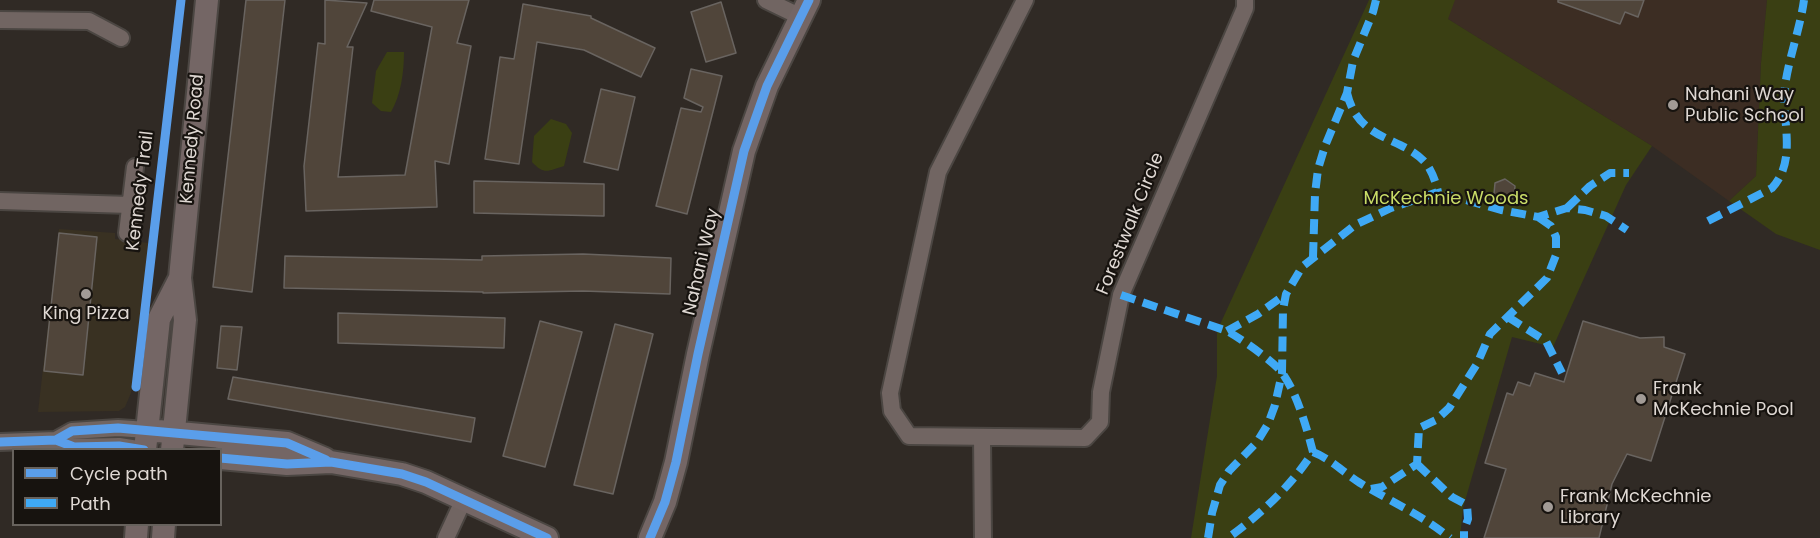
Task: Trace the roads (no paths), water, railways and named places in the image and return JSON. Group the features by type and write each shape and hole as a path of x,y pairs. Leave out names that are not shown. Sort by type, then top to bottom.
{"street":[{"name":"Kennedy Road","path":"173,441 185,320 180,278 207,0"},
{"path":"766,0 805,8"},
{"name":"Forestwalk Circle","path":"1025,0 938,172 890,393 892,411 909,436 1085,438 1100,422 1101,392 1120,295 1245,8 1245,0"},
{"name":"Nahani Way","path":"650,538 665,502 676,462 744,151 767,87 805,8"},
{"path":"0,20 89,21 121,38"},
{"path":"127,233 135,167"},
{"path":"0,201 130,205"},
{"name":"Kennedy Road","path":"145,443 159,319 180,278"},
{"path":"0,442 56,440 72,431 118,428 145,443 173,441 287,443 331,462"},
{"path":"982,438 983,538"},
{"path":"222,458 287,464 331,462 402,474 547,538"},
{"path":"446,538 464,500"}],"place":[{"name":"Nahani Way Public School","path":"1673,105"},
{"name":"King Pizza","path":"86,294"},
{"name":"Frank McKechnie Pool","path":"1641,399"},
{"name":"Frank McKechnie Library","path":"1548,507"}],"park label":[{"name":"McKechnie Woods","path":"1446,199"}]}
